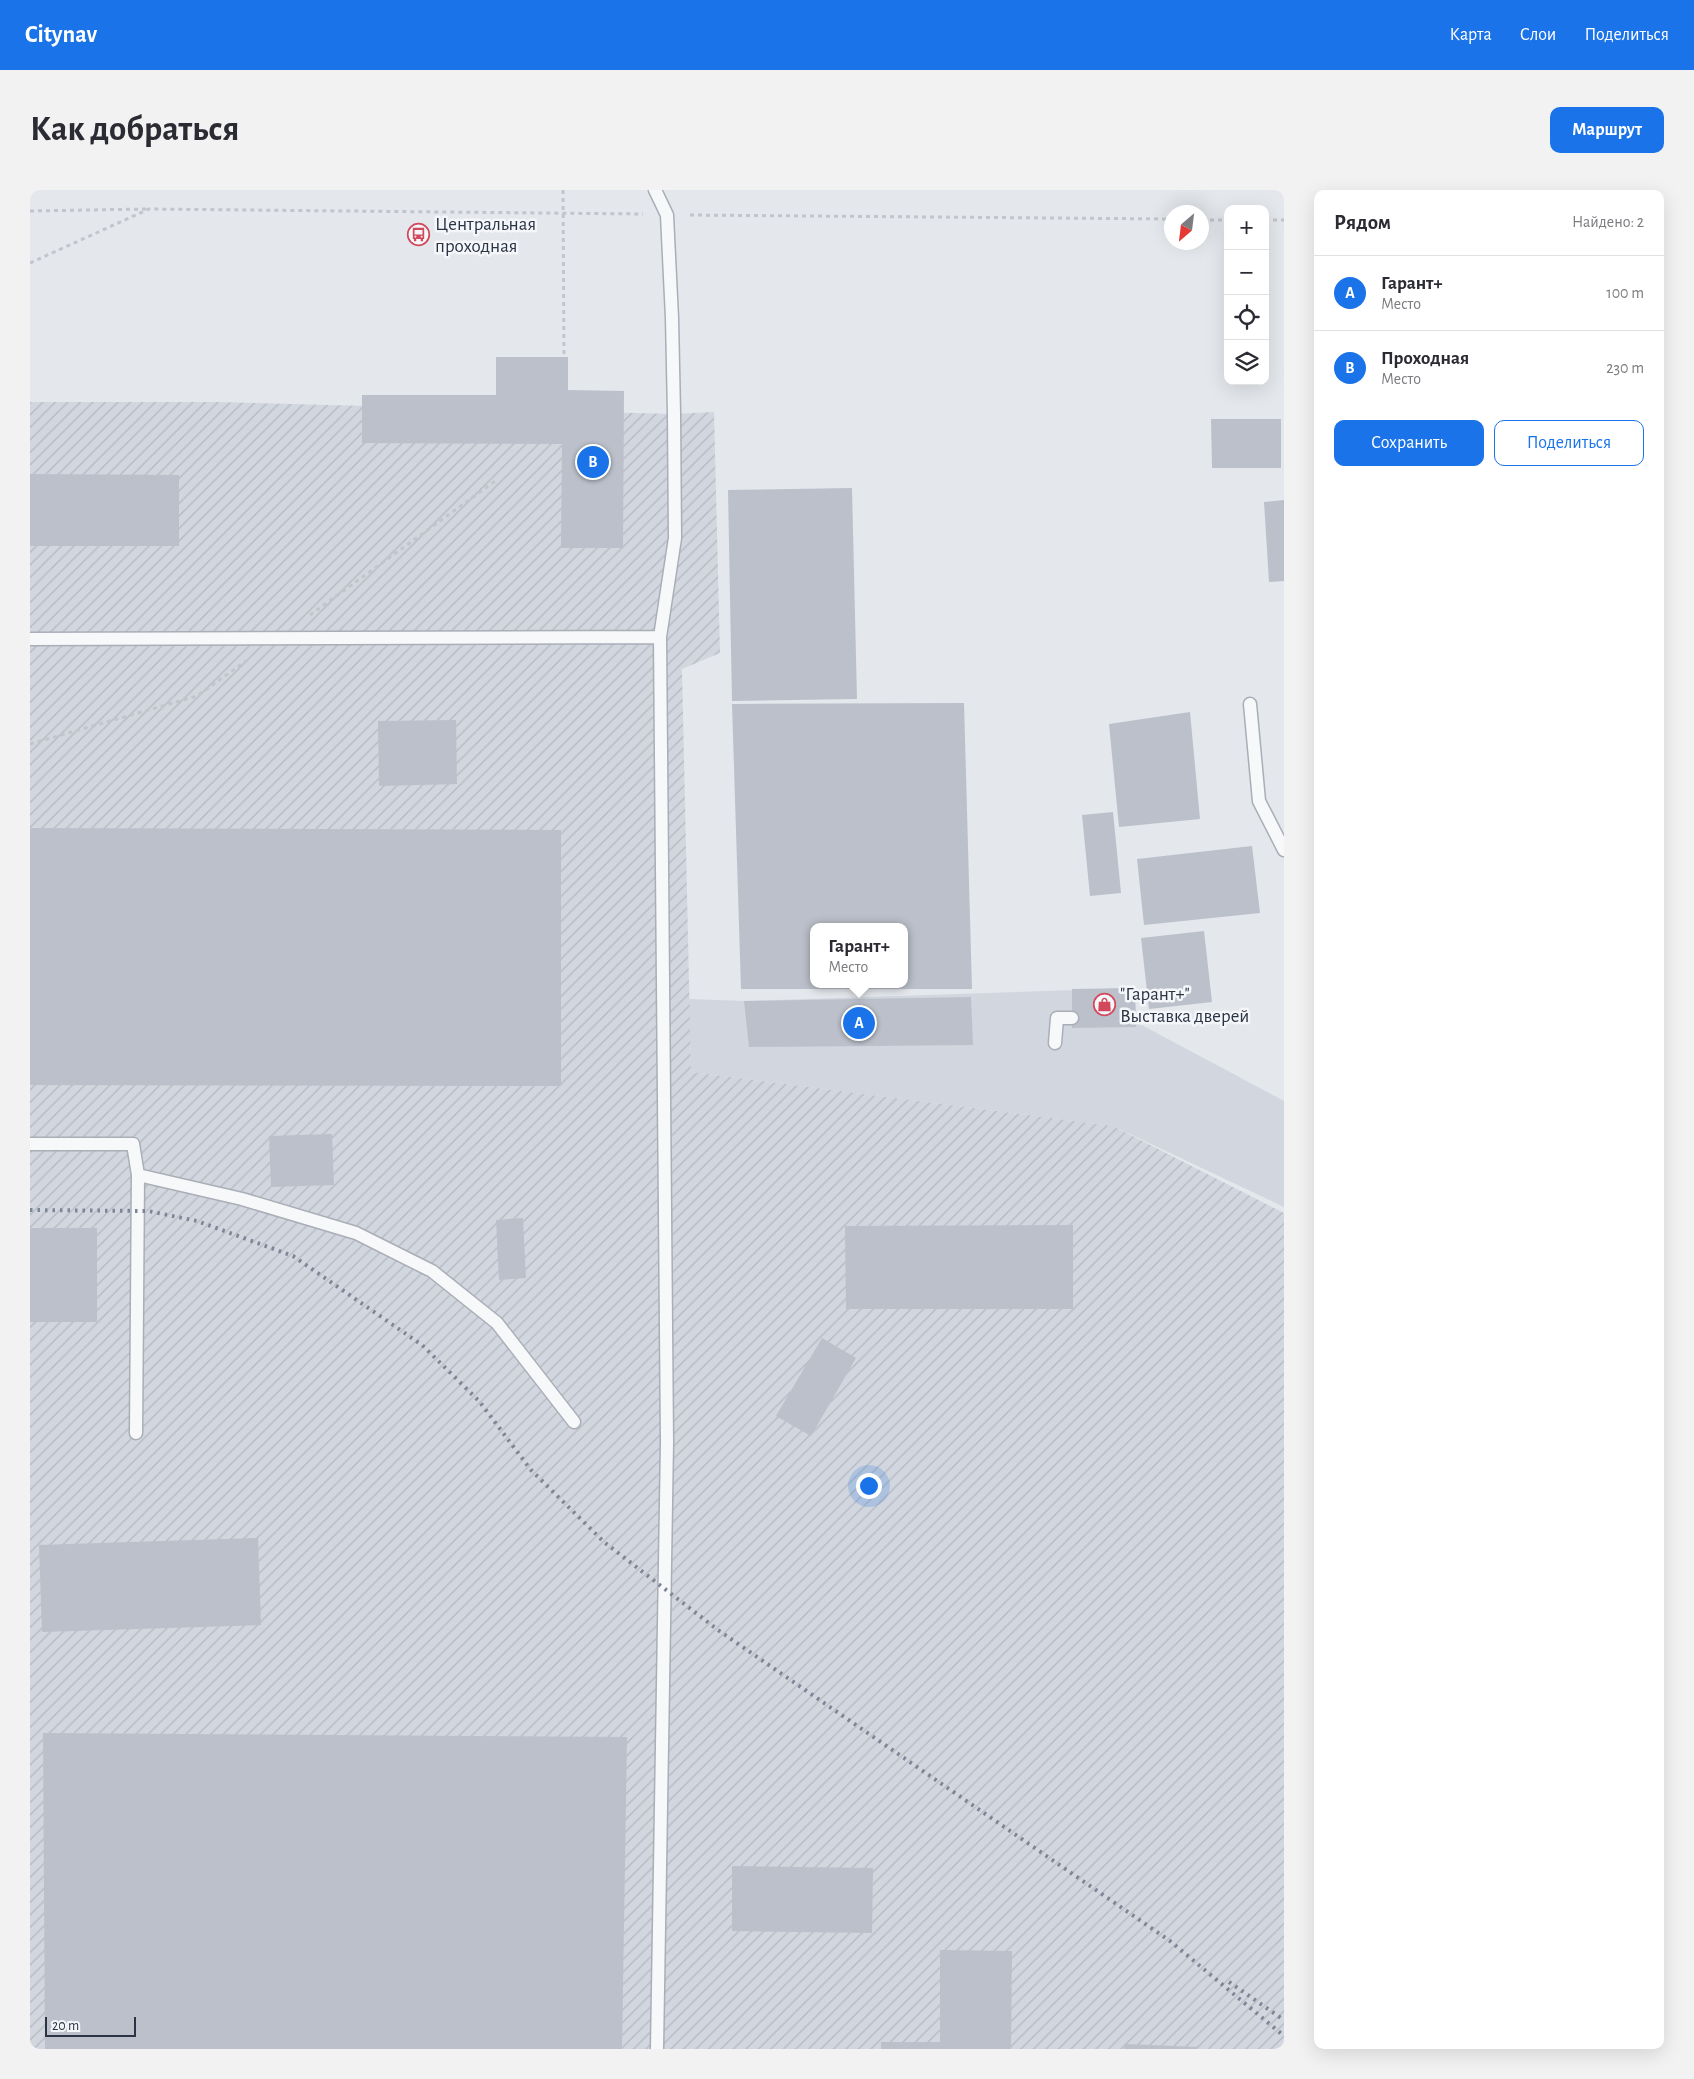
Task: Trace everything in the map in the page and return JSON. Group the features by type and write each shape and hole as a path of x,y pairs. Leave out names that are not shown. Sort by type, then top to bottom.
{"lane":[{"path":"656,190 667,215 672,328 675,538 660,637 667,1442 657,2049"},
{"path":"30,639 660,637"},
{"path":"1250,704 1259,801 1284,850"},
{"path":"1056,1043 1057,1018 1072,1018"},
{"path":"30,1144 133,1144 138,1175 136,1433"},
{"path":"138,1175 242,1199 356,1233 432,1271 497,1323 574,1422"}],"path":[{"path":"563,190 564,358"},
{"path":"30,263 149,209"},
{"path":"30,211 149,209 1164,219"},
{"path":"1209,220 1224,220"},
{"path":"1269,220 1284,220"}],"shaded area":[{"path":"30,402 218,402 674,414 714,412 720,653 682,669 691,1072 1113,1126 1284,1213 1284,2049 30,2049"},
{"path":"1135,988 1136,1022 1284,1101 1284,1207 1113,1126 691,1072 689,999 744,1001"}],"building":[{"path":"496,357 568,357 568,390 624,391 623,548 561,548 562,444 362,443 362,395 496,395"},
{"path":"1211,419 1281,419 1281,468 1212,468"},
{"path":"30,474 179,475 179,546 30,546"},
{"path":"852,488 857,699 732,701 728,490"},
{"path":"1284,500 1284,581 1269,582 1264,502"},
{"path":"964,703 972,989 741,989 732,704"},
{"path":"1190,712 1200,819 1119,827 1109,724"},
{"path":"456,720 457,784 379,786 378,721"},
{"path":"1113,812 1121,893 1090,896 1082,815"},
{"path":"30,828 561,830 561,1086 30,1085"},
{"path":"1252,846 1260,913 1144,925 1137,859"},
{"path":"1204,931 1212,1002 1149,1009 1141,938"},
{"name":"\"Гарант+\" Выставка дверей","path":"1135,988 1136,1027 1072,1028 1072,989"},
{"path":"971,997 973,1045 749,1047 744,1001"},
{"path":"332,1134 334,1185 271,1187 269,1136"},
{"path":"523,1218 526,1278 499,1280 496,1220"},
{"path":"1073,1225 1073,1309 846,1309 845,1226"},
{"path":"30,1228 97,1228 97,1322 30,1322"},
{"path":"822,1338 856,1358 811,1436 776,1416"},
{"path":"258,1538 261,1625 42,1632 39,1545"},
{"path":"43,1733 627,1737 622,2049 45,2049"},
{"path":"732,1866 873,1868 872,1933 732,1931"},
{"path":"940,1950 1012,1951 1011,2049 881,2049 881,2042 940,2042"},
{"path":"1125,2044 1198,2047 1198,2049 1124,2049"}],"railway":[{"path":"30,1210 148,1211 197,1221 293,1256 422,1345 479,1401 531,1470 604,1542 718,1630 1170,1941 1284,2036"},
{"path":"1229,1982 1284,2020"}],"place":[{"name":"Центральная проходная","path":"419,234"},
{"name":"Проходная","path":"593,462"},
{"name":"\"Гарант+\" Выставка дверей","path":"1104,1004"},
{"name":"Гарант+","path":"859,1023"}]}
